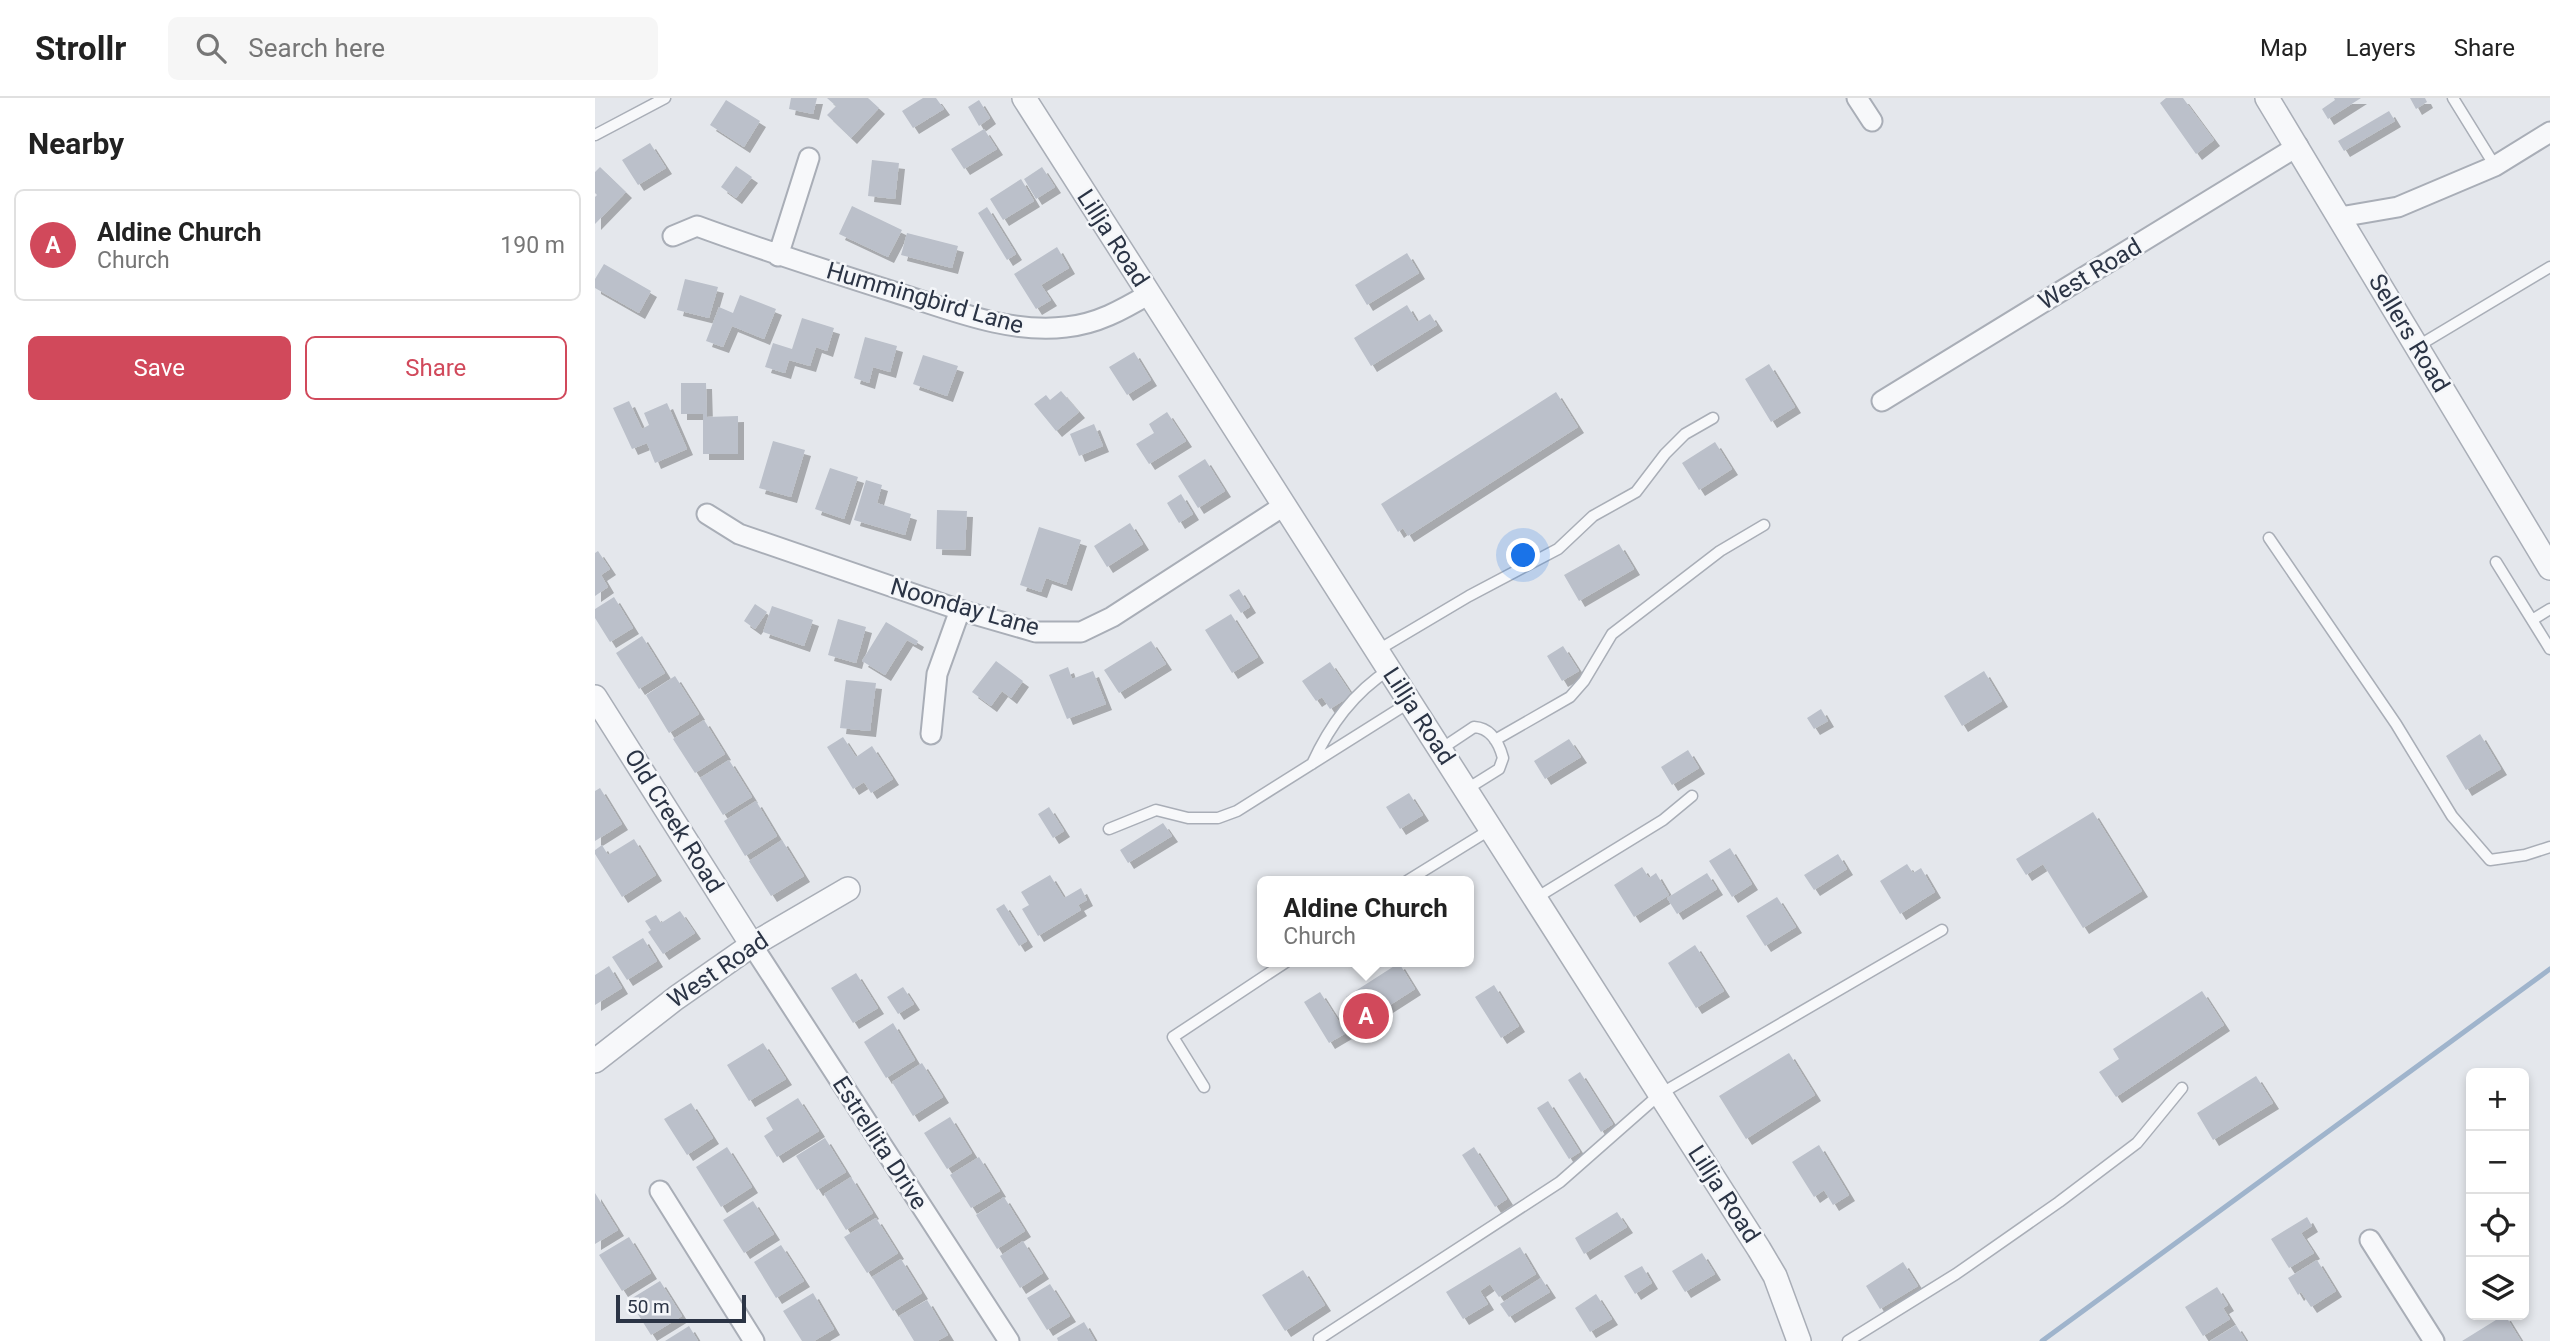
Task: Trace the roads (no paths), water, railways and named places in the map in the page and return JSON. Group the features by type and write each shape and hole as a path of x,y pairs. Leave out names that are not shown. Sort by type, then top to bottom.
{"street":[{"name":"Lillja Road","path":"1024,98 1775,1276 1799,1341"},
{"path":"1857,98 1872,121"},
{"name":"Sellers Road","path":"2267,98 2550,568"},
{"path":"2340,217 2398,207 2495,166 2550,132"},
{"name":"West Road","path":"1882,401 2298,146"},
{"path":"778,256 809,158"},
{"name":"Hummingbird Lane","path":"673,236 697,226 778,256 956,312 1029,328 1067,327 1102,319 1149,293"},
{"name":"Noonday Lane","path":"707,514 739,534 960,610 1036,632 1081,632 1112,617 1285,505"},
{"path":"931,734 937,674 960,610"},
{"name":"Old Creek Road","path":"595,697 752,945"},
{"name":"West Road","path":"595,1061 676,998 752,945 848,889"},
{"name":"Estrellita Drive","path":"752,945 1002,1339"},
{"path":"660,1191 754,1341"},
{"path":"2370,1240 2434,1341"}],"lane":[{"path":"595,135 665,98"},
{"path":"2453,98 2495,166"},
{"path":"2417,346 2550,267"},
{"path":"1377,650 1469,596 1558,549 1593,516 1636,492 1665,454 1685,434 1713,418"},
{"path":"1495,740 1570,697 1584,681 1612,634 1720,551 1764,526"},
{"path":"2269,538 2396,724 2452,816 2490,860 2525,855 2550,847"},
{"path":"2496,562 2550,649"},
{"path":"2532,620 2550,609"},
{"path":"1311,764 1327,732 1345,707 1376,678 1390,670"},
{"path":"1109,829 1156,810 1188,818 1218,818 1237,811 1410,701"},
{"path":"1440,749 1474,727 1486,730 1495,740 1503,758 1499,769 1466,790"},
{"path":"1536,899 1663,820 1692,796"},
{"path":"1415,876 1491,828"},
{"path":"1319,1339 1560,1182 1660,1094 1942,930"},
{"path":"1204,1087 1173,1037 1278,967"},
{"path":"1848,1341 1956,1274 2137,1143 2182,1088"}],"waterway":[{"path":"2042,1341 2550,969"}],"place":[{"name":"Aldine Church","path":"1366,1016"}]}
